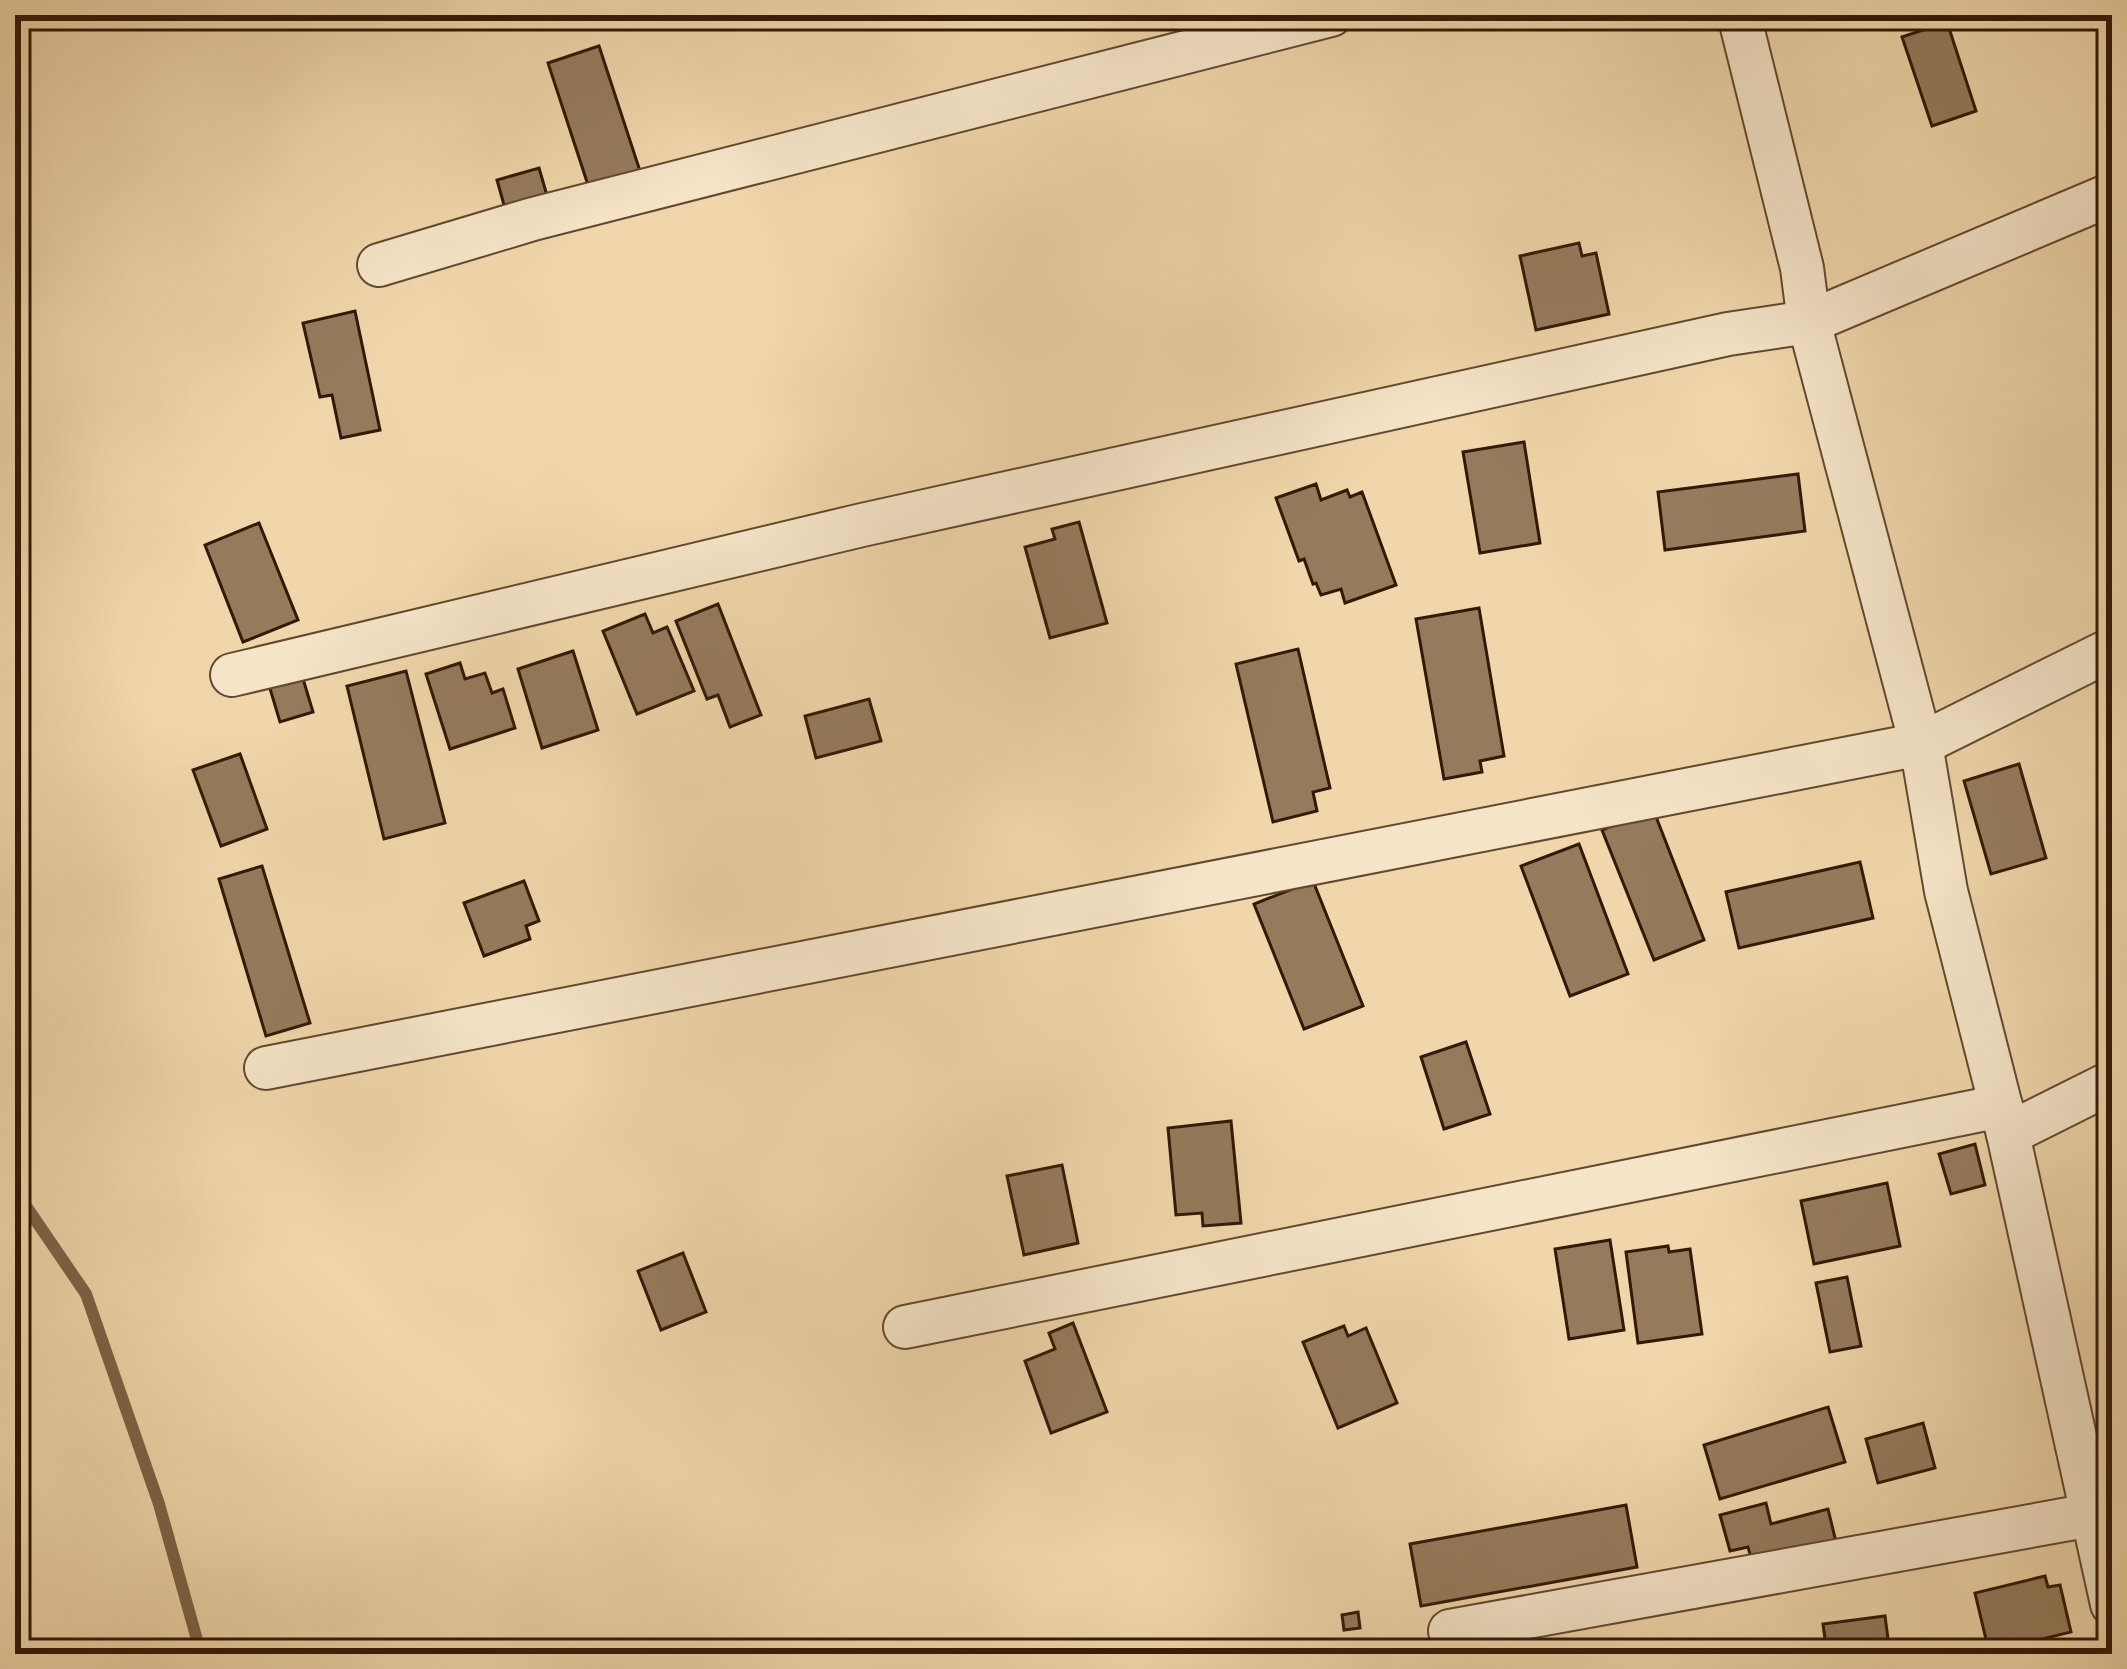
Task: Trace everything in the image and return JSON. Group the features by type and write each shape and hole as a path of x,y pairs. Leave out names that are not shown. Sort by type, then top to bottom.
{"street":[{"path":"379,265 533,219 1331,15"},
{"path":"1739,15 1802,268 1808,322 1921,744 1946,891 2005,1120 2112,1604"},
{"path":"232,675 885,520 1728,334 1808,322 2112,194"},
{"path":"266,1068 1921,744 2112,649"},
{"path":"905,1328 2005,1120 2112,1082"},
{"path":"1450,1631 2101,1540"}],"building":[{"path":"1947,22 1976,111 1932,126 1902,37"},
{"path":"599,46 640,171 589,188 548,63"},
{"path":"539,168 548,199 506,212 497,180"},
{"path":"1579,243 1582,256 1596,253 1609,314 1536,330 1520,256"},
{"path":"355,311 380,430 341,438 332,395 320,397 303,323"},
{"path":"1524,442 1540,543 1480,553 1463,452"},
{"path":"1798,474 1805,531 1665,550 1658,492"},
{"path":"1316,484 1321,500 1347,490 1350,497 1362,492 1396,585 1345,603 1341,589 1321,595 1304,559 1299,561 1276,498"},
{"path":"1079,522 1107,623 1050,638 1025,547 1055,539 1052,529"},
{"path":"259,523 298,620 243,642 205,545"},
{"path":"718,604 761,715 730,727 718,695 707,699 676,621"},
{"path":"1479,608 1504,756 1480,761 1482,772 1444,779 1416,619"},
{"path":"645,614 653,633 667,627 694,691 637,714 603,631"},
{"path":"1298,649 1330,788 1313,792 1317,811 1273,822 1236,664"},
{"path":"573,651 598,730 542,748 518,669"},
{"path":"460,663 465,679 485,673 492,693 503,689 515,728 450,749 426,674"},
{"path":"406,671 445,823 384,839 347,686"},
{"path":"301,672 313,712 280,722 268,682"},
{"path":"869,699 881,741 816,758 805,716"},
{"path":"240,754 267,829 221,846 193,770"},
{"path":"2019,764 2046,858 1991,874 1964,781"},
{"path":"1653,809 1704,940 1654,960 1602,830"},
{"path":"1579,844 1628,974 1570,996 1521,866"},
{"path":"1860,862 1873,918 1739,948 1726,892"},
{"path":"262,866 310,1023 266,1036 219,879"},
{"path":"524,881 539,921 526,926 530,939 484,956 464,903"},
{"path":"1313,881 1363,1006 1304,1029 1254,904"},
{"path":"1466,1042 1490,1114 1444,1129 1421,1057"},
{"path":"1231,1121 1241,1223 1203,1226 1202,1213 1176,1215 1168,1128"},
{"path":"1975,1144 1985,1185 1951,1194 1939,1154"},
{"path":"1062,1165 1078,1243 1024,1255 1007,1176"},
{"path":"1887,1183 1900,1246 1814,1264 1801,1201"},
{"path":"1610,1240 1624,1330 1569,1339 1555,1249"},
{"path":"1668,1246 1669,1252 1690,1249 1702,1334 1638,1343 1626,1252"},
{"path":"683,1253 706,1312 661,1330 638,1271"},
{"path":"1847,1277 1861,1346 1830,1352 1816,1283"},
{"path":"1073,1323 1107,1412 1051,1433 1025,1361 1055,1349 1049,1333"},
{"path":"1344,1326 1348,1336 1366,1328 1397,1403 1338,1428 1303,1342"},
{"path":"1828,1407 1845,1462 1720,1499 1704,1445"},
{"path":"1923,1423 1935,1468 1878,1483 1866,1439"},
{"path":"1766,1503 1771,1524 1828,1509 1836,1542 1753,1565 1748,1547 1730,1551 1720,1515"},
{"path":"1626,1505 1637,1567 1421,1606 1410,1544"},
{"path":"2045,1576 2048,1587 2060,1585 2071,1632 1989,1652 1975,1593"},
{"path":"1358,1612 1360,1628 1344,1630 1342,1615"},
{"path":"1885,1616 1890,1654 1827,1654 1823,1624"}],"waterway":[{"path":"15,1190 86,1294 159,1504 201,1654"}]}
